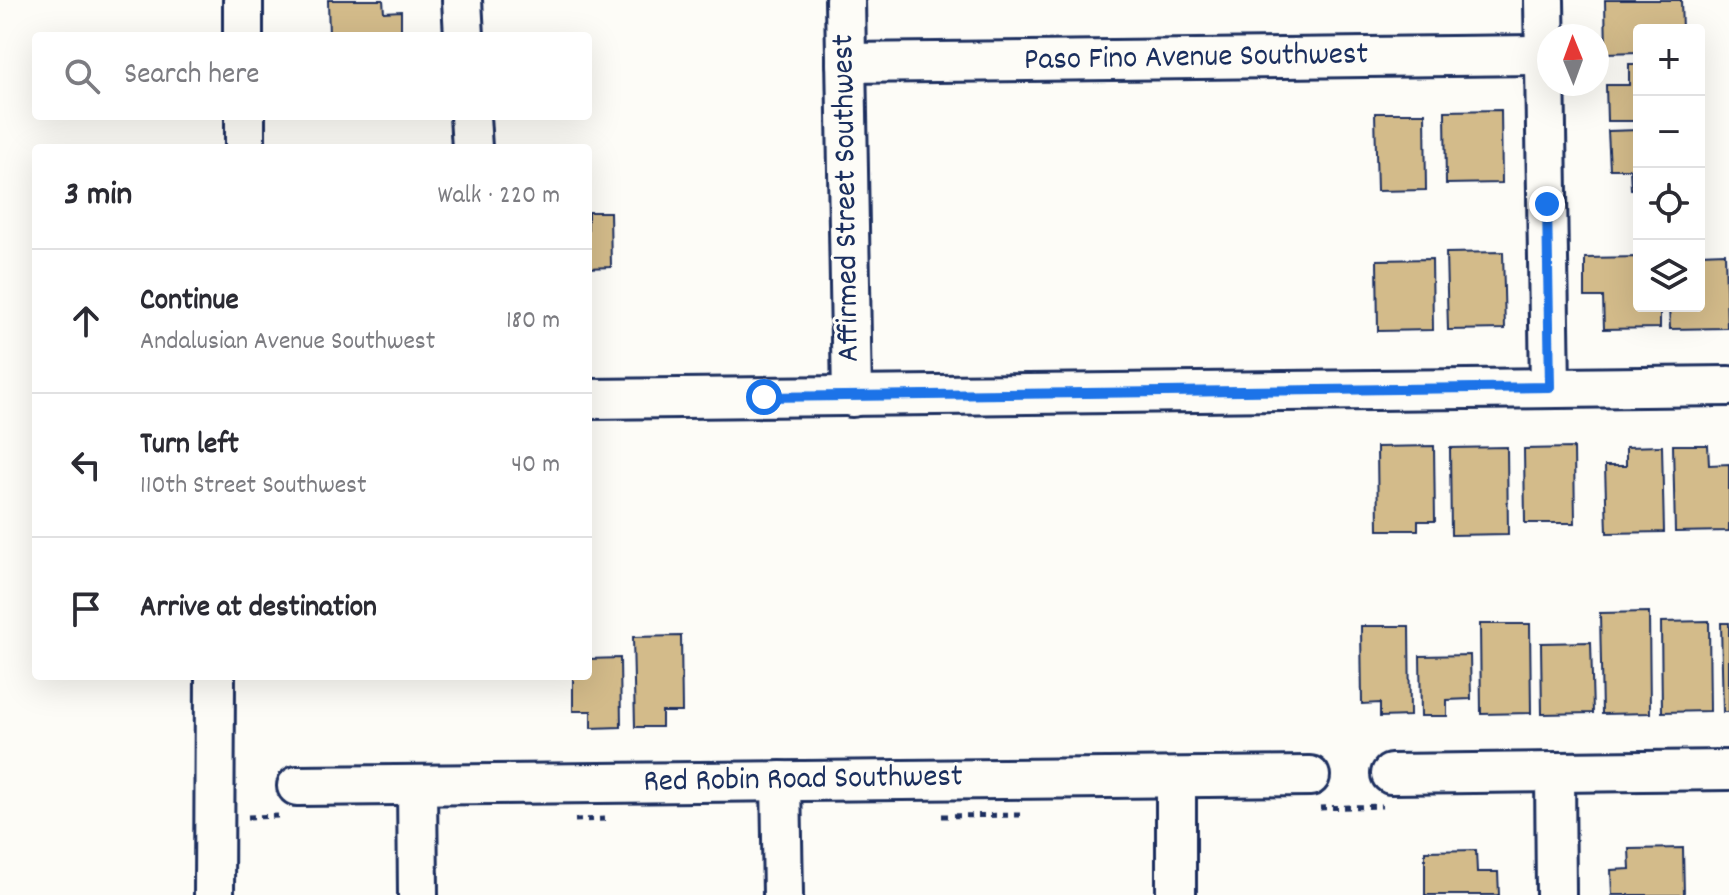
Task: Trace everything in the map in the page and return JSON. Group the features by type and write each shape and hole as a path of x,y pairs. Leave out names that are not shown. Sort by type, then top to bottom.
{"street":[{"path":"243,0 243,32"},
{"path":"462,0 464,32"},
{"name":"Affirmed Street Southwest","path":"845,0 852,397"},
{"path":"1544,0 1544,24"},
{"name":"Paso Fino Avenue Southwest","path":"846,63 1537,55"},
{"path":"1546,96 1550,387"},
{"path":"245,120 245,144"},
{"path":"470,120 472,144"},
{"path":"592,399 1729,386"},
{"path":"214,895 215,680"},
{"path":"1389,790 1555,774 1729,770"},
{"path":"1555,774 1556,895"},
{"path":"1176,778 1176,895"},
{"name":"Red Robin Road Southwest","path":"297,786 1176,778 1311,792"},
{"path":"781,781 783,895"},
{"path":"417,785 418,895"}],"path":[{"path":"1311,792 1389,790"}],"building":[{"path":"328,0 383,0 384,12 401,11 401,32 329,32"},
{"path":"1605,0 1681,0 1682,24 1633,24 1633,52 1609,53 1609,24 1605,24"},
{"path":"1629,64 1633,64 1633,121 1607,121 1609,85 1629,85"},
{"path":"1501,110 1502,183 1446,184 1445,111"},
{"path":"1375,113 1425,113 1426,190 1377,191"},
{"path":"1633,130 1633,189 1630,169 1610,169 1608,131"},
{"path":"592,212 610,212 611,267 592,268"},
{"path":"1503,252 1505,329 1448,330 1446,253"},
{"path":"1725,253 1727,328 1670,329 1669,312 1705,312 1705,254"},
{"path":"1633,257 1633,312 1660,312 1660,328 1604,329 1603,297 1585,297 1585,258"},
{"path":"1432,259 1433,330 1378,331 1377,260"},
{"path":"1673,445 1708,445 1709,465 1729,464 1729,531 1675,532"},
{"path":"1434,446 1435,521 1418,521 1418,530 1378,530 1377,447"},
{"path":"1662,446 1664,532 1607,533 1605,466 1626,466 1626,447"},
{"path":"1507,447 1508,534 1451,535 1450,448"},
{"path":"1574,448 1575,523 1525,523 1524,449"},
{"path":"1649,612 1650,713 1602,714 1600,613"},
{"path":"1709,621 1710,711 1662,712 1661,622"},
{"path":"1721,623 1729,623 1729,712 1723,712"},
{"path":"1480,624 1530,624 1531,713 1481,714"},
{"path":"1361,626 1409,626 1410,716 1380,717 1380,703 1362,704"},
{"path":"681,636 682,712 662,712 662,727 635,727 633,637"},
{"path":"1591,642 1593,713 1542,714 1541,643"},
{"path":"1470,655 1471,699 1447,700 1447,716 1421,716 1420,656"},
{"path":"620,658 621,727 591,728 591,711 573,711 573,680 592,680 592,659"},
{"path":"1683,848 1684,895 1612,895 1611,870 1630,869 1629,849"},
{"path":"1476,850 1477,872 1498,872 1499,895 1425,895 1425,851"}],"route":[{"path":"764,397 1550,387 1547,204"}]}
